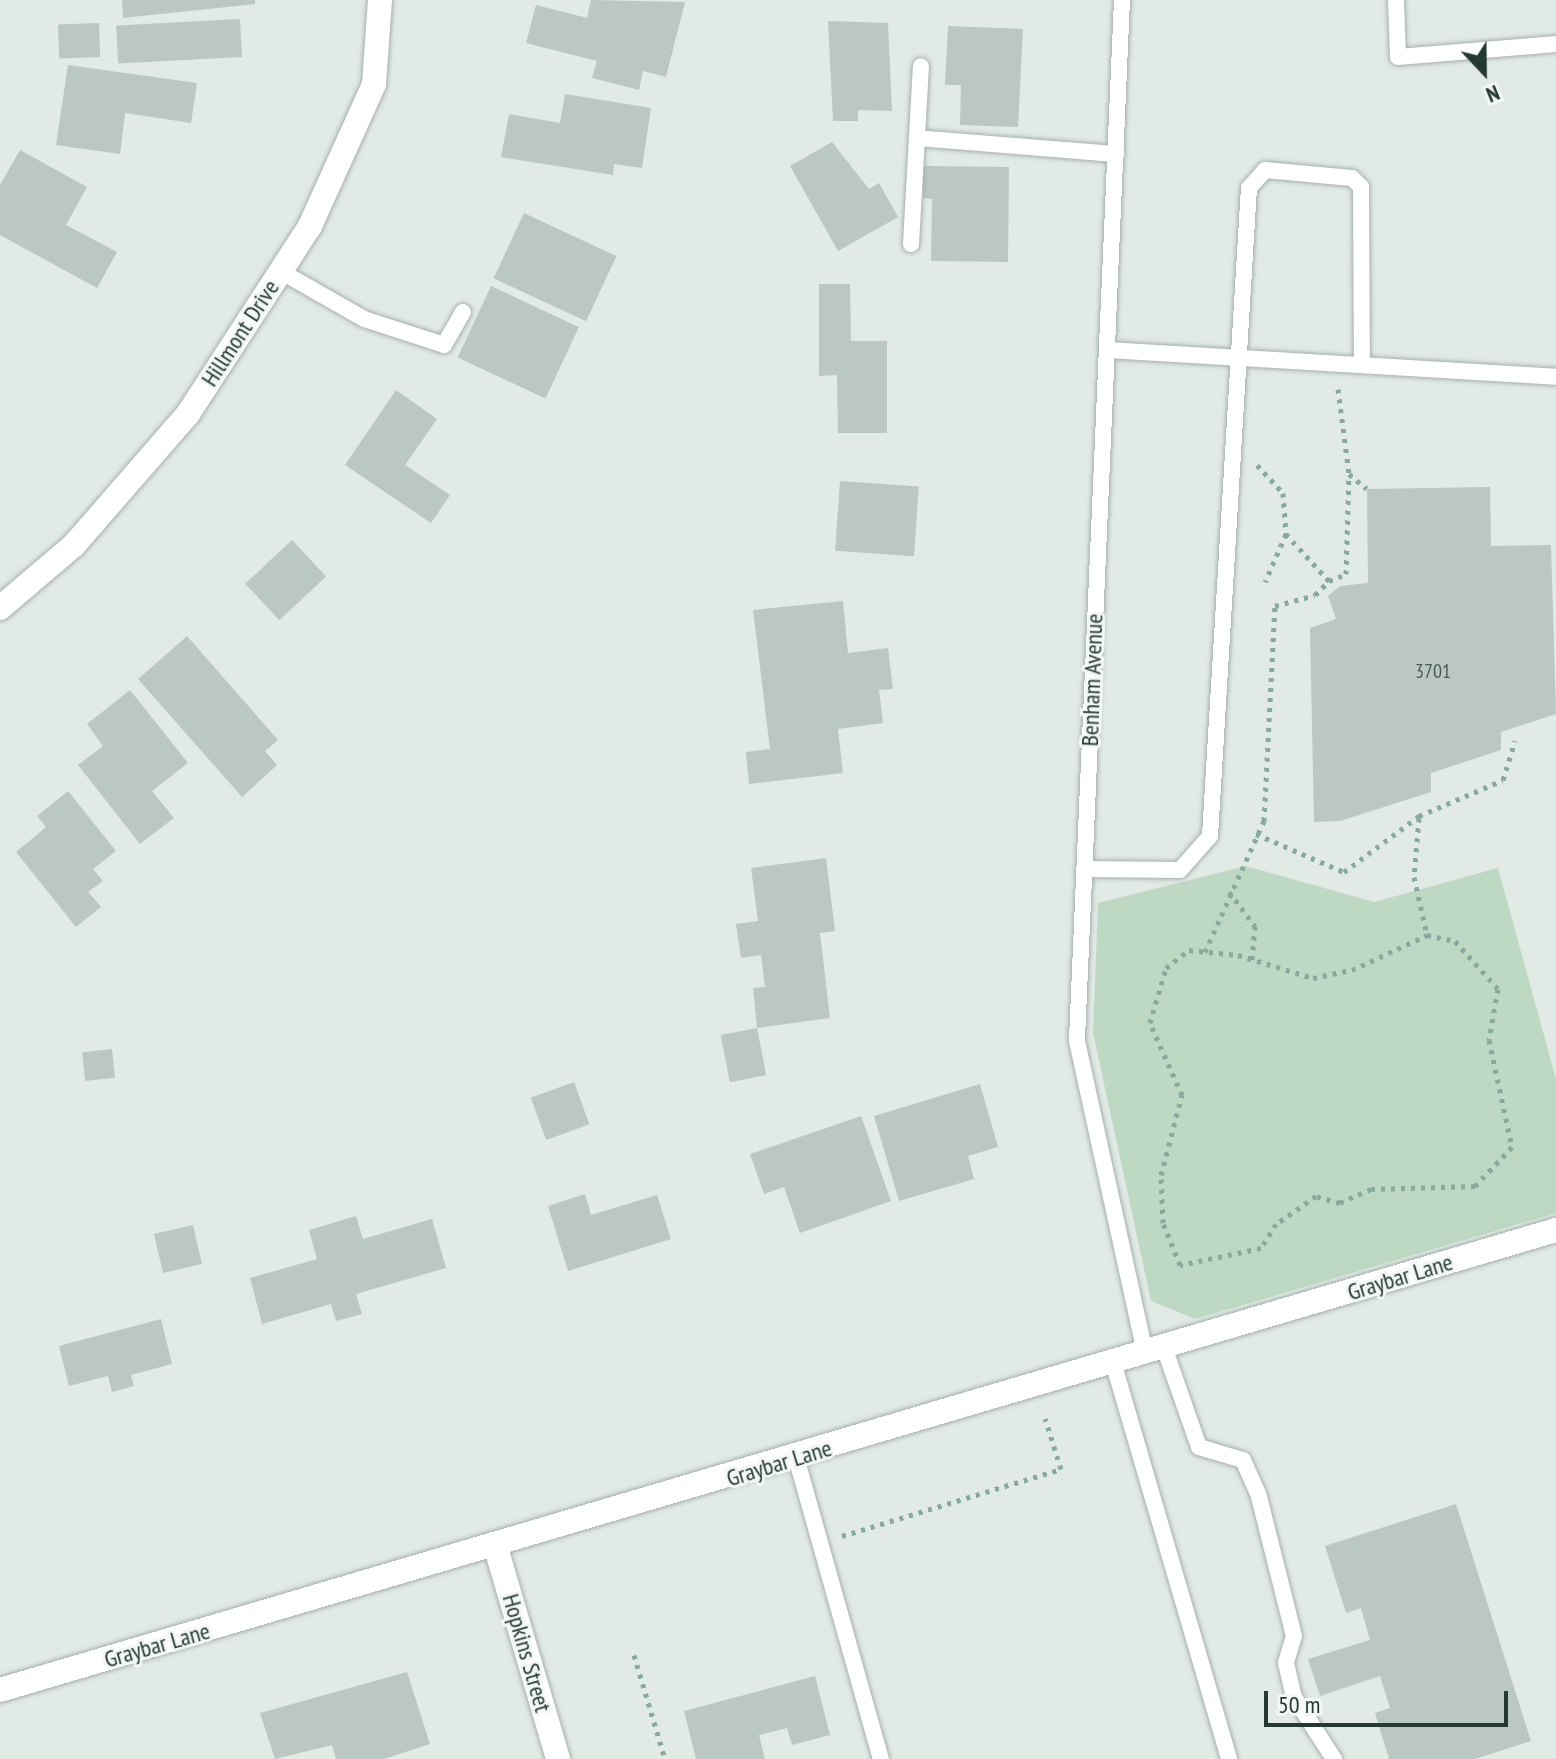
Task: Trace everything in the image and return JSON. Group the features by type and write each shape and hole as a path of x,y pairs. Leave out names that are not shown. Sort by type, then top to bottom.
{"street":[{"name":"Hillmont Drive","path":"0,608 74,545 188,414 310,226 374,84 380,0"},
{"name":"Graybar Lane","path":"0,1690 496,1548 1556,1230"},
{"name":"Hopkins Street","path":"496,1548 558,1759"}],"lane":[{"name":"Benham Avenue","path":"1122,0 1077,1041 1155,1350 1199,1447 1243,1460 1258,1493 1294,1636 1286,1663 1294,1697 1334,1759"},
{"path":"1396,0 1398,57 1556,44"},
{"path":"911,244 921,66"},
{"path":"917,138 1116,154"},
{"path":"1084,869 1180,870 1210,836 1249,188 1265,170 1352,178 1361,187 1362,365"},
{"path":"280,271 364,319 444,345 463,312"},
{"path":"1107,350 1556,377"},
{"path":"1113,1362 1229,1759"},
{"path":"796,1457 881,1759"}],"path":[{"path":"1205,952 1229,892 1264,821 1275,606 1315,595 1329,581 1346,574 1349,474 1339,433 1343,396 1331,380"},
{"path":"1256,448 1255,463 1283,493 1286,534 1265,582"},
{"path":"1349,474 1367,489"},
{"path":"1286,534 1329,581"},
{"path":"1256,834 1344,872 1419,816 1503,780 1515,741"},
{"path":"1419,816 1414,877 1427,935"},
{"path":"1229,892 1255,926 1252,961"},
{"path":"1427,935 1455,941 1498,989 1489,1040 1512,1147 1475,1186 1371,1189 1340,1203 1316,1196 1276,1224 1261,1248 1202,1266 1180,1265 1163,1223 1161,1175 1182,1095 1150,1023 1166,968 1189,950 1252,961 1313,978 1352,970 1427,935"},
{"path":"833,1538 1061,1469 1045,1418"},
{"path":"634,1655 665,1759"}],"green space":[{"path":"1246,866 1374,902 1498,868 1556,1079 1556,1213 1195,1319 1151,1301 1093,1033 1098,903"}],"building":[{"path":"122,0 255,0 255,4 123,18"},
{"path":"591,0 685,2 666,77 643,71 639,90 592,78 597,61 526,43 536,5 587,18"},
{"path":"240,19 242,57 118,63 116,25"},
{"path":"828,21 888,23 892,111 858,110 858,121 833,121"},
{"path":"99,23 100,57 59,58 58,24"},
{"path":"948,26 1023,29 1018,127 960,125 961,85 945,85"},
{"path":"68,65 197,83 191,123 125,113 120,154 56,145"},
{"path":"565,94 651,108 642,168 614,164 613,175 501,157 509,114 560,123"},
{"path":"832,142 869,189 879,183 898,217 838,251 790,166"},
{"path":"20,150 87,187 66,225 117,252 97,288 0,235 0,185"},
{"path":"923,166 1009,167 1008,262 931,261 932,199 923,198"},
{"path":"524,213 616,256 586,321 494,278"},
{"path":"819,284 850,284 851,341 887,341 887,433 838,433 837,375 819,376"},
{"path":"491,286 579,327 546,399 458,358"},
{"path":"396,390 437,419 405,465 450,495 431,523 345,465"},
{"path":"840,481 919,487 914,556 835,551"},
{"path":"1490,487 1491,546 1551,545 1556,714 1501,732 1501,750 1431,773 1431,792 1340,821 1314,822 1310,628 1336,619 1328,596 1340,586 1368,583 1367,489"},
{"path":"292,540 326,577 279,620 245,584"},
{"path":"843,601 848,653 888,648 893,689 879,690 883,723 838,729 843,773 749,784 746,752 770,749 753,610"},
{"path":"187,636 278,740 265,751 277,765 242,797 138,679"},
{"path":"130,690 188,763 152,791 174,818 140,844 78,765 103,746 87,724"},
{"path":"68,791 116,851 93,869 103,881 88,892 101,907 76,927 16,852 46,827 37,816"},
{"path":"826,858 835,931 820,933 830,1018 757,1028 753,988 765,987 761,955 741,958 736,924 758,921 751,868"},
{"path":"757,1028 766,1075 730,1082 721,1035"},
{"path":"112,1049 115,1078 85,1081 82,1052"},
{"path":"574,1082 589,1124 546,1140 531,1098"},
{"path":"980,1084 998,1147 968,1156 974,1179 899,1201 874,1116"},
{"path":"861,1116 891,1201 800,1233 784,1187 764,1194 750,1154"},
{"path":"585,1194 591,1215 657,1195 671,1239 568,1271 548,1206"},
{"path":"356,1216 363,1239 432,1219 446,1268 356,1294 362,1314 336,1321 331,1304 262,1324 250,1278 317,1259 309,1230"},
{"path":"193,1225 202,1264 163,1273 154,1234"},
{"path":"161,1319 172,1364 131,1375 134,1386 112,1392 108,1376 69,1386 59,1346"},
{"path":"1456,1504 1531,1741 1475,1759 1389,1759 1375,1713 1390,1708 1380,1676 1320,1696 1308,1659 1370,1640 1361,1608 1346,1613 1325,1546"},
{"path":"407,1672 430,1744 384,1759 336,1759 332,1745 275,1759 260,1713"},
{"path":"815,1676 830,1735 792,1745 787,1728 759,1735 765,1759 696,1759 684,1711"}]}
